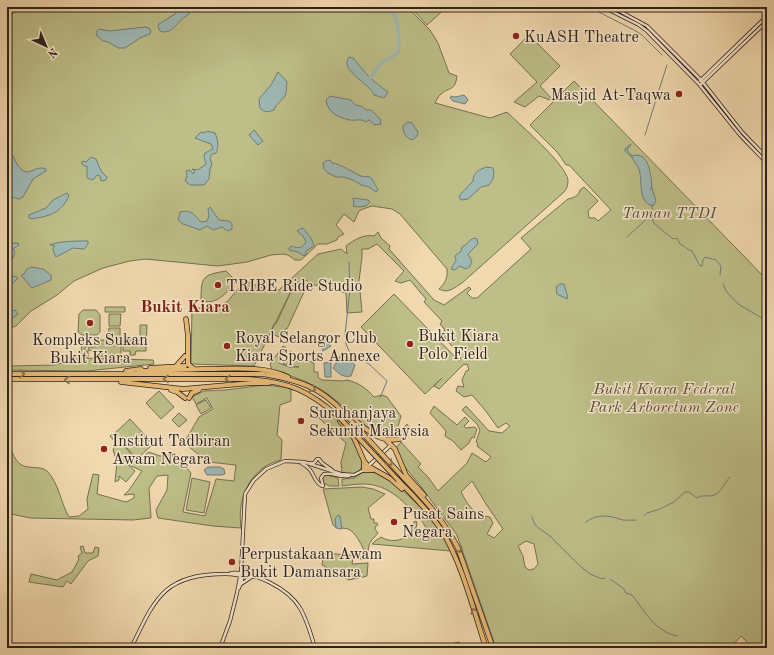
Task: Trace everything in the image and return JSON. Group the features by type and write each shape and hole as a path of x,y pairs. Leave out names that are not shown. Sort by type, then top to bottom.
{"highway":[{"path":"186,319 188,336 188,364 194,369"},
{"path":"175,366 185,356"},
{"path":"98,374 185,366"},
{"path":"126,371 254,369 282,375 315,389 344,413 441,518 458,548 493,648"},
{"path":"8,374 240,373 263,374 292,380"},
{"path":"7,379 248,379 265,380 306,392 325,404 339,417 398,480 441,529 452,549 486,648"},
{"path":"102,380 183,390 251,383 278,383"},
{"path":"166,387 187,398 194,392 203,388"},
{"path":"325,404 354,438 364,461 368,466 396,483 427,513"},
{"path":"340,409 346,412 366,430 391,444 395,449 406,475 424,495 430,506"},
{"path":"385,440 400,439 395,449"},
{"path":"364,461 364,470 374,470"}],"street":[{"path":"603,7 643,28 699,84 740,134 767,163"},
{"path":"613,7 647,26 702,82 742,132 767,158"},
{"path":"702,82 767,16"},
{"path":"699,84 767,21"},
{"path":"300,462 310,468 316,481 323,486 321,478 324,474 328,473 344,477 358,474 391,444"},
{"path":"219,648 230,621 242,575 241,560 245,494 254,480 266,469 276,464 285,462 313,463 318,460"},
{"path":"314,465 318,460"},
{"path":"318,460 333,472"},
{"path":"304,462 333,472 351,475"},
{"path":"230,574 237,570 241,564"},
{"path":"241,564 245,570 254,577"},
{"path":"230,574 239,586"},
{"path":"131,648 151,608 162,594 174,585 195,577 230,574 254,577 267,581 290,596 299,607 306,620 315,648"},
{"path":"239,586 246,580 254,577"}],"green space":[{"path":"23,7 407,7 430,30 438,43 449,73 457,76 453,87 440,95 435,103 490,118 507,112 542,145 559,164 568,180 566,190 462,283 448,291 439,289 446,280 447,269 400,214 392,209 372,206 359,211 354,222 344,214 336,225 344,234 338,237 337,240 327,244 318,244 301,260 295,260 288,255 283,254 271,255 247,262 218,266 145,259 130,261 103,268 74,281 57,295 31,311 16,326 7,329 7,58 9,52 9,22 7,22 7,17"},
{"path":"410,7 447,7 427,25"},
{"path":"529,35 560,66 540,86 552,99 550,100 539,96 525,107 514,102 537,82 510,54"},
{"path":"574,81 767,280 767,648 753,648 741,636 730,648 496,648 457,535 404,466 396,448 401,442 421,464 418,467 428,477 438,491 467,463 472,453 486,462 491,457 477,446 478,444 476,442 480,430 477,424 462,410 466,406 489,431 502,433 510,426 506,423 498,428 472,395 464,397 456,391 458,386 464,387 462,380 466,371 469,370 467,364 463,365 439,389 434,386 442,378 425,394 361,327 394,294 459,361 461,357 442,334 445,330 440,324 442,321 424,302 426,299 410,280 401,283 395,281 404,271 377,244 368,249 362,249 359,281 362,312 347,313 346,293 311,284 306,280 304,283 296,282 303,286 301,291 304,292 287,329 285,329 281,338 270,333 254,366 191,364 192,308 220,308 221,305 228,301 242,284 247,282 269,291 279,290 318,254 341,249 347,254 346,246 362,237 374,236 378,232 381,238 390,246 389,249 434,300 444,305 469,287 471,289 467,293 472,298 477,298 531,249 521,238 568,199 577,195 584,187 598,201 588,211 589,218 595,218 598,221 611,210 569,165 566,165 558,153 530,125","holes":["295,283 276,324 275,324","472,481 503,529 494,538 487,534 493,523 490,517 484,516 472,509 461,492","526,541 534,544 538,564 534,569 529,570 525,567 523,556 518,546"]},
{"path":"226,271 236,281 229,290 221,297 211,302 201,300 202,286 205,278 212,274"},
{"name":"Kompleks Sukan Bukit Kiara","path":"105,307 125,307 125,312 105,312"},
{"name":"Kompleks Sukan Bukit Kiara","path":"83,310 96,310 100,315 100,332 97,335 82,335 78,332 79,314"},
{"path":"109,314 121,314 120,326 109,326"},
{"path":"140,325 147,325 146,351 136,351 135,355 130,355 130,351 123,351 123,340 140,340"},
{"path":"109,328 120,328 120,341 116,340 115,343 121,344 121,357 98,356 98,352 88,350 89,347 95,347 95,340 108,340"},
{"path":"82,339 87,339 87,347 85,347 85,351 88,351 88,357 81,357"},
{"path":"283,346 287,348 279,363 289,367 299,367 283,364 290,351 299,357 314,363 314,372 318,372 318,377 322,380 347,380 362,386 374,397 382,395 387,397 401,416 397,430 400,431 407,424 410,429 404,435 393,438 383,436 372,431 323,391 311,384 272,370 270,364"},
{"path":"74,354 79,358 153,360 154,364 87,371 7,370 7,363 11,366 54,365 66,362"},
{"path":"265,385 291,388 291,401 280,405 277,435 282,440 281,460 269,464 263,468 251,480 244,495 240,511 241,528 213,526 158,518 156,510 167,490 168,475 157,476 149,488 151,518 133,520 30,518 7,513 7,442 14,457 20,464 47,471 57,487 69,517 79,516 88,509 87,499 93,474 99,475 97,494 126,502 134,498 134,494 124,495 142,471 127,464 135,471 126,482 119,476 119,480 115,482 117,462 113,450 116,443 110,436 113,433 137,461 149,452 160,456 175,454 191,473 183,512 205,516 216,479 234,481 236,465 208,462 184,443 199,417 213,409 207,398 196,404 192,397 204,391"},
{"path":"159,391 174,407 161,419 146,403"},
{"path":"206,400 211,408 201,414 196,405"},
{"path":"434,406 457,425 465,417 469,421 464,426 466,428 474,427 477,429 474,438 472,437 469,443 461,450 453,441 445,436 446,431 430,413"},
{"path":"326,407 344,428 361,456 362,464 360,470 356,473 342,473 341,462 346,443 318,417"},
{"path":"179,413 187,420 179,427 172,420"},
{"path":"130,419 153,444 137,459 114,434"},
{"path":"365,471 384,477 406,493 441,532 451,551 372,544 381,537 392,540 402,539 410,533 414,522 416,521 416,528 422,534 428,530 420,519 391,492 378,486 364,484 342,486 342,479 354,478"},
{"path":"324,475 338,478 339,486 330,486 323,483 322,478"},
{"path":"192,478 210,482 204,513 186,510"},
{"path":"362,487 373,489 385,494 368,508 371,519 374,519 374,523 377,523 378,525 375,529 378,533 370,543 368,553 365,553 351,530 333,525 323,489"},
{"path":"83,546 85,553 93,553 95,547 99,548 98,556 88,561 71,584 67,581 63,587 29,582 31,574 57,580 72,572 79,559 78,556 82,553 80,547"},
{"path":"324,553 362,556 362,559 353,558 352,564 368,563 367,576 349,580 322,565"},
{"path":"459,642 461,648 441,648 441,646"}],"water":[{"path":"179,7 192,7 188,15 172,29 165,32 160,31 158,27 159,24 175,14"},
{"path":"145,27 149,28 151,31 150,34 140,38 125,48 118,48 108,42 103,41 97,36 96,32 99,29 109,31"},
{"path":"349,57 353,58 370,78 388,92 384,98 374,95 367,86 351,72 347,62"},
{"path":"278,72 287,82 286,95 276,105 274,110 268,112 262,110 260,108 259,99 271,85"},
{"path":"464,95 468,100 465,104 453,101 450,98 451,96 456,97"},
{"path":"330,96 351,100 355,105 361,106 366,110 371,110 380,119 381,124 375,125 369,120 366,122 360,120 350,120 334,114 329,108 326,100"},
{"path":"408,122 412,123 418,132 417,136 412,140 406,136 403,131 403,126"},
{"path":"254,130 263,141 258,145 249,135"},
{"path":"207,131 215,133 218,143 216,153 212,154 210,158 212,165 209,179 204,185 190,185 185,181 187,176 186,171 190,170 193,174 195,171 192,169 198,170 206,164 204,157 205,153 213,149 211,144 195,138 201,132 204,133"},
{"path":"631,144 627,150 632,156 638,155 643,157 650,171 652,188 656,201 653,206 644,200 641,190 640,172 632,157 625,151 625,149"},
{"path":"10,154 22,170 26,172 41,168 46,169 46,171 33,179 23,197 19,199 7,196 7,159"},
{"path":"91,157 96,159 101,171 107,177 106,180 101,181 100,176 97,175 93,180 87,178 87,166 82,164 82,161 86,162"},
{"path":"330,160 332,163 343,166 361,176 370,177 378,190 376,192 355,181 344,177 336,177 328,173 324,169 323,163"},
{"path":"487,167 493,168 494,172 493,179 489,185 481,187 468,199 461,200 459,196 473,181 474,175 479,170"},
{"path":"67,193 69,195 68,199 57,211 43,217 33,219 29,218 29,215 46,208 53,200"},
{"path":"353,198 368,200 370,202 366,206 353,206"},
{"path":"210,207 219,220 229,221 232,224 232,229 228,231 222,227 213,230 207,226 200,230 183,224 178,220 180,212 187,211 192,213 201,222 207,221 209,216 208,209"},
{"path":"302,228 313,241 314,246 306,251 304,256 298,252 289,250 292,246 303,246 306,242 303,236 297,231"},
{"path":"474,238 477,239 478,244 468,254 472,261 470,266 466,269 460,266 455,270 451,269 456,260 455,256 461,251 462,247"},
{"path":"88,241 88,244 84,249 73,248 56,257 53,248 55,246 50,245 63,242"},
{"path":"7,243 18,243 19,245 13,249 15,252 7,269"},
{"path":"31,267 43,269 51,275 51,280 32,288 21,275"},
{"path":"7,269 10,275 18,278 13,283 7,285"},
{"path":"560,284 564,284 567,299 557,294 556,287"},
{"path":"15,310 18,314 7,322 7,311"},
{"path":"328,337 327,343 331,346 323,351 319,346 325,342 326,338"},
{"path":"341,355 348,358 355,365 351,376 343,376 333,368"},
{"path":"331,362 331,377 325,377 324,363"},
{"path":"208,467 220,467 224,469 225,474 207,475 204,470"},
{"path":"338,515 340,516 342,529 336,528 335,519"}],"waterway":[{"path":"370,78 381,63 397,54 399,48 398,28 395,16 389,7"},
{"path":"589,7 642,35 662,55"},
{"path":"655,102 667,65"},
{"path":"645,135 655,103"},
{"path":"652,205 653,222 673,239 677,238 680,244 692,251 700,266 702,266 705,257 716,260 721,266 720,275"},
{"path":"627,237 651,215"},
{"path":"349,262 350,289 345,335 346,344 349,351 356,357 369,364 387,381 380,398"},
{"path":"723,284 726,291 738,304 767,321"},
{"path":"644,516 647,513 660,509 674,502 685,492 689,492 697,498 714,495 720,491 730,477"},
{"path":"586,522 598,516 623,520 636,520"},
{"path":"532,517 535,525 551,537 580,566 590,574 602,579 605,578"},
{"path":"610,579 624,589 626,593 632,595 656,625 662,630 677,636"}],"place":[{"name":"KuASH Theatre","path":"516,36"},
{"name":"Masjid At-Taqwa","path":"679,94"},
{"name":"TRIBE Ride Studio","path":"218,285"},
{"name":"Kompleks Sukan Bukit Kiara","path":"90,323"},
{"name":"Bukit Kiara Polo Field","path":"410,344"},
{"name":"Royal Selangor Club Kiara Sports Annexe","path":"227,346"},
{"name":"Suruhanjaya Sekuriti Malaysia","path":"301,421"},
{"name":"Institut Tadbiran Awam Negara","path":"104,449"},
{"name":"Pusat Sains Negara","path":"394,522"},
{"name":"Perpustakaan Awam Bukit Damansara","path":"232,562"}],"district":[{"name":"Bukit Kiara","path":"185,306"}],"park label":[{"name":"Taman TTDI","path":"669,212"},
{"name":"Bukit Kiara Federal Park Arboretum Zone","path":"664,397"}]}
